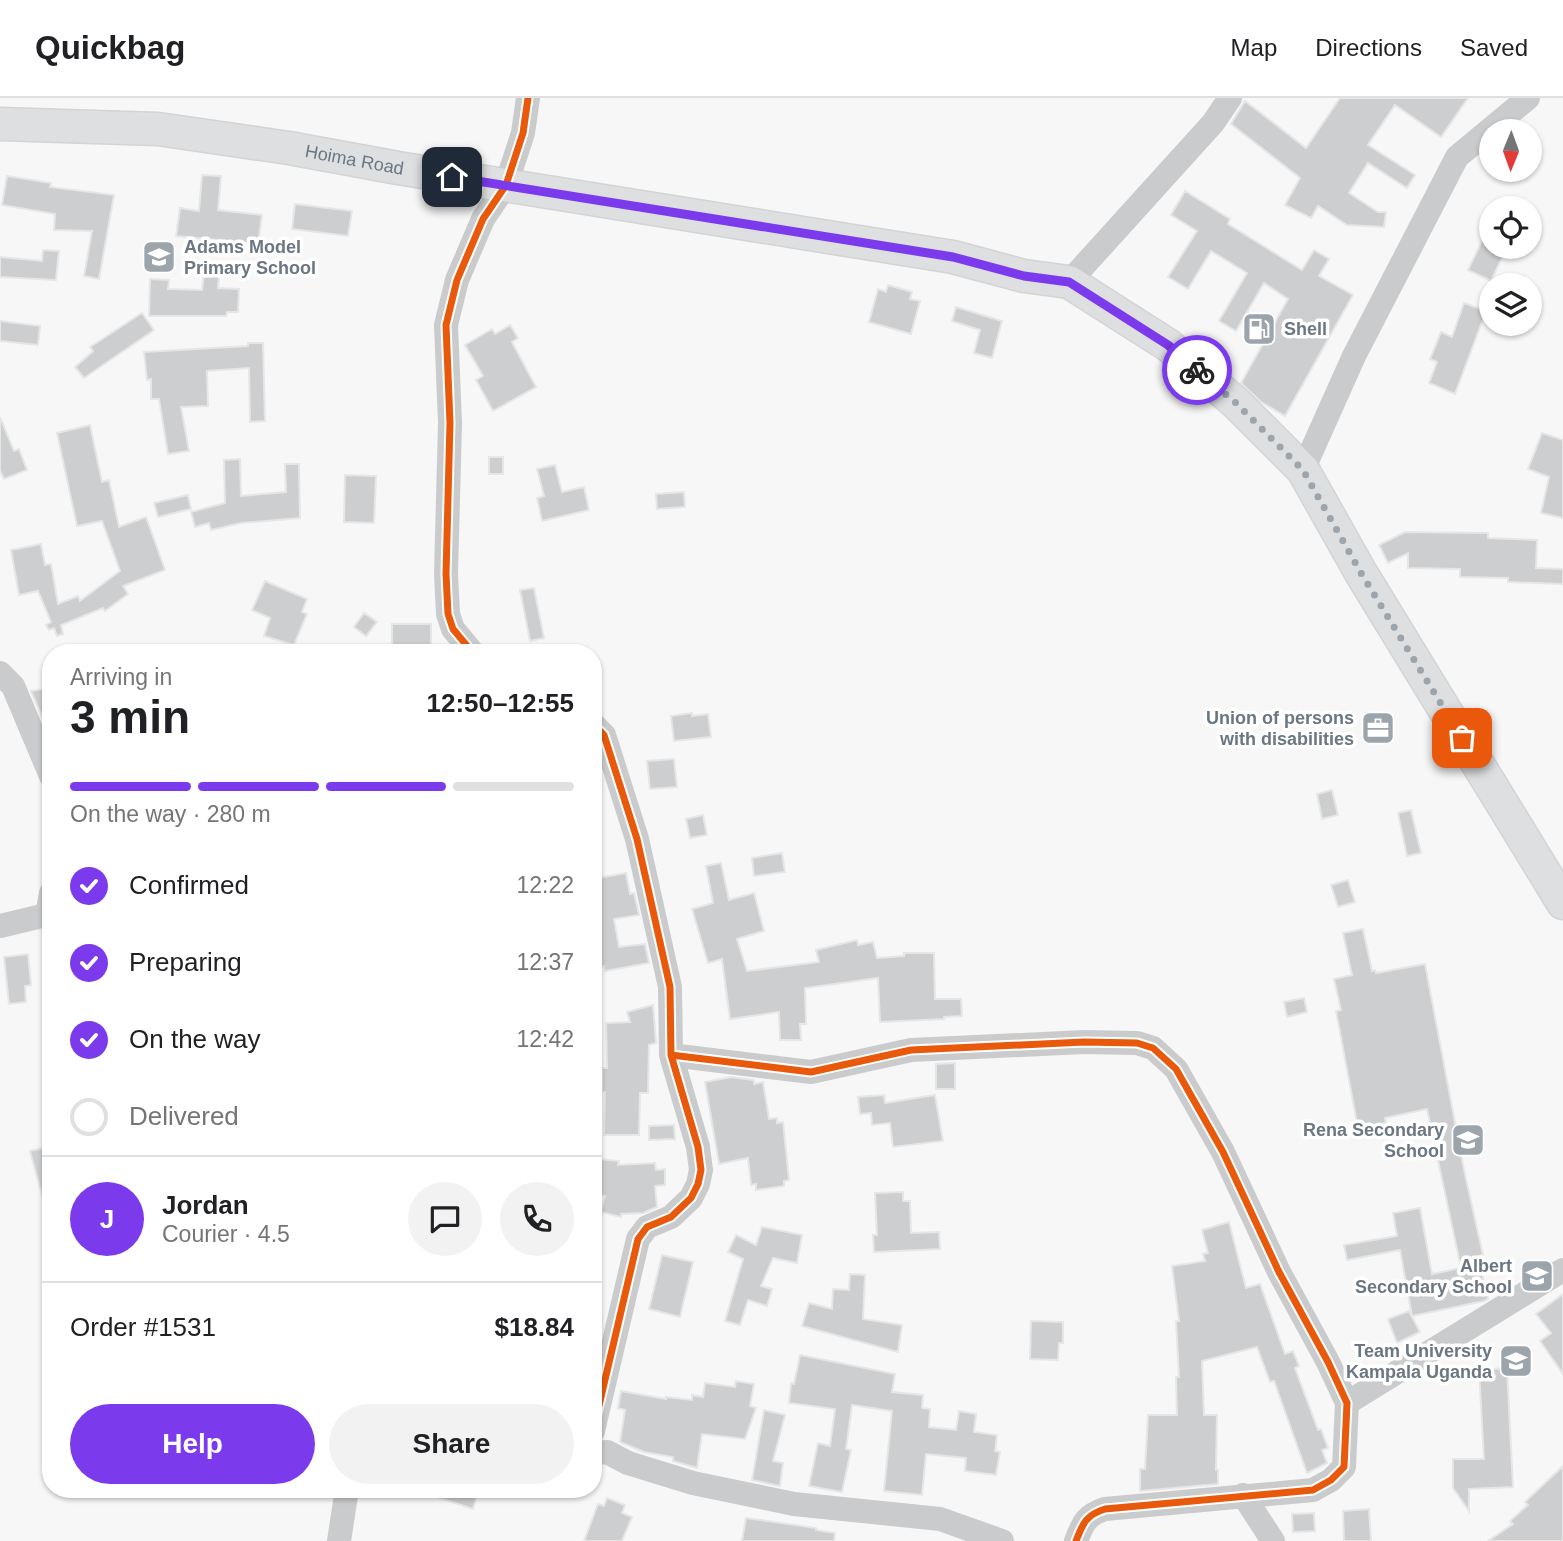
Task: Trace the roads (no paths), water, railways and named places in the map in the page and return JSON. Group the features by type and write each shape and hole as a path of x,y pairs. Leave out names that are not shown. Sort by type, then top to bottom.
{"main road":[{"name":"Hoima Road","path":"0,124 158,130 289,148 953,257 1024,276 1069,282 1168,345 1236,403 1303,470 1361,573 1563,902"}],"street":[{"path":"465,644 453,629 448,614 446,574 450,423 446,325 457,281 483,219 506,185 523,133 528,98"},
{"path":"1069,282 1213,123 1230,98"},
{"path":"1303,470 1354,356 1457,157 1528,98"},
{"path":"0,673 13,686 42,755"},
{"path":"602,733 636,839 670,987 671,1055 698,1147 701,1170 691,1198 671,1217 647,1227 638,1239 602,1393"},
{"path":"0,926 42,916"},
{"path":"671,1055 811,1072 911,1050 1084,1042 1137,1043 1153,1048 1176,1069 1223,1152 1279,1272 1347,1403 1345,1467 1331,1480 1313,1490 1105,1509 1084,1519 1076,1541"},
{"path":"1347,1403 1563,1270"},
{"path":"602,1452 693,1483 794,1504 940,1519 1002,1541"},
{"path":"1243,1495 1273,1541"},
{"path":"339,1541 346,1498"}],"place":[{"name":"Adams Model Primary School","path":"159,257"},
{"name":"Shell","path":"1259,329"},
{"name":"Union of persons with disabilities","path":"1378,728"},
{"name":"Rena Secondary School","path":"1468,1140"},
{"name":"Albert Secondary School","path":"1537,1276"},
{"name":"Team University Kampala Uganda","path":"1516,1361"}]}
